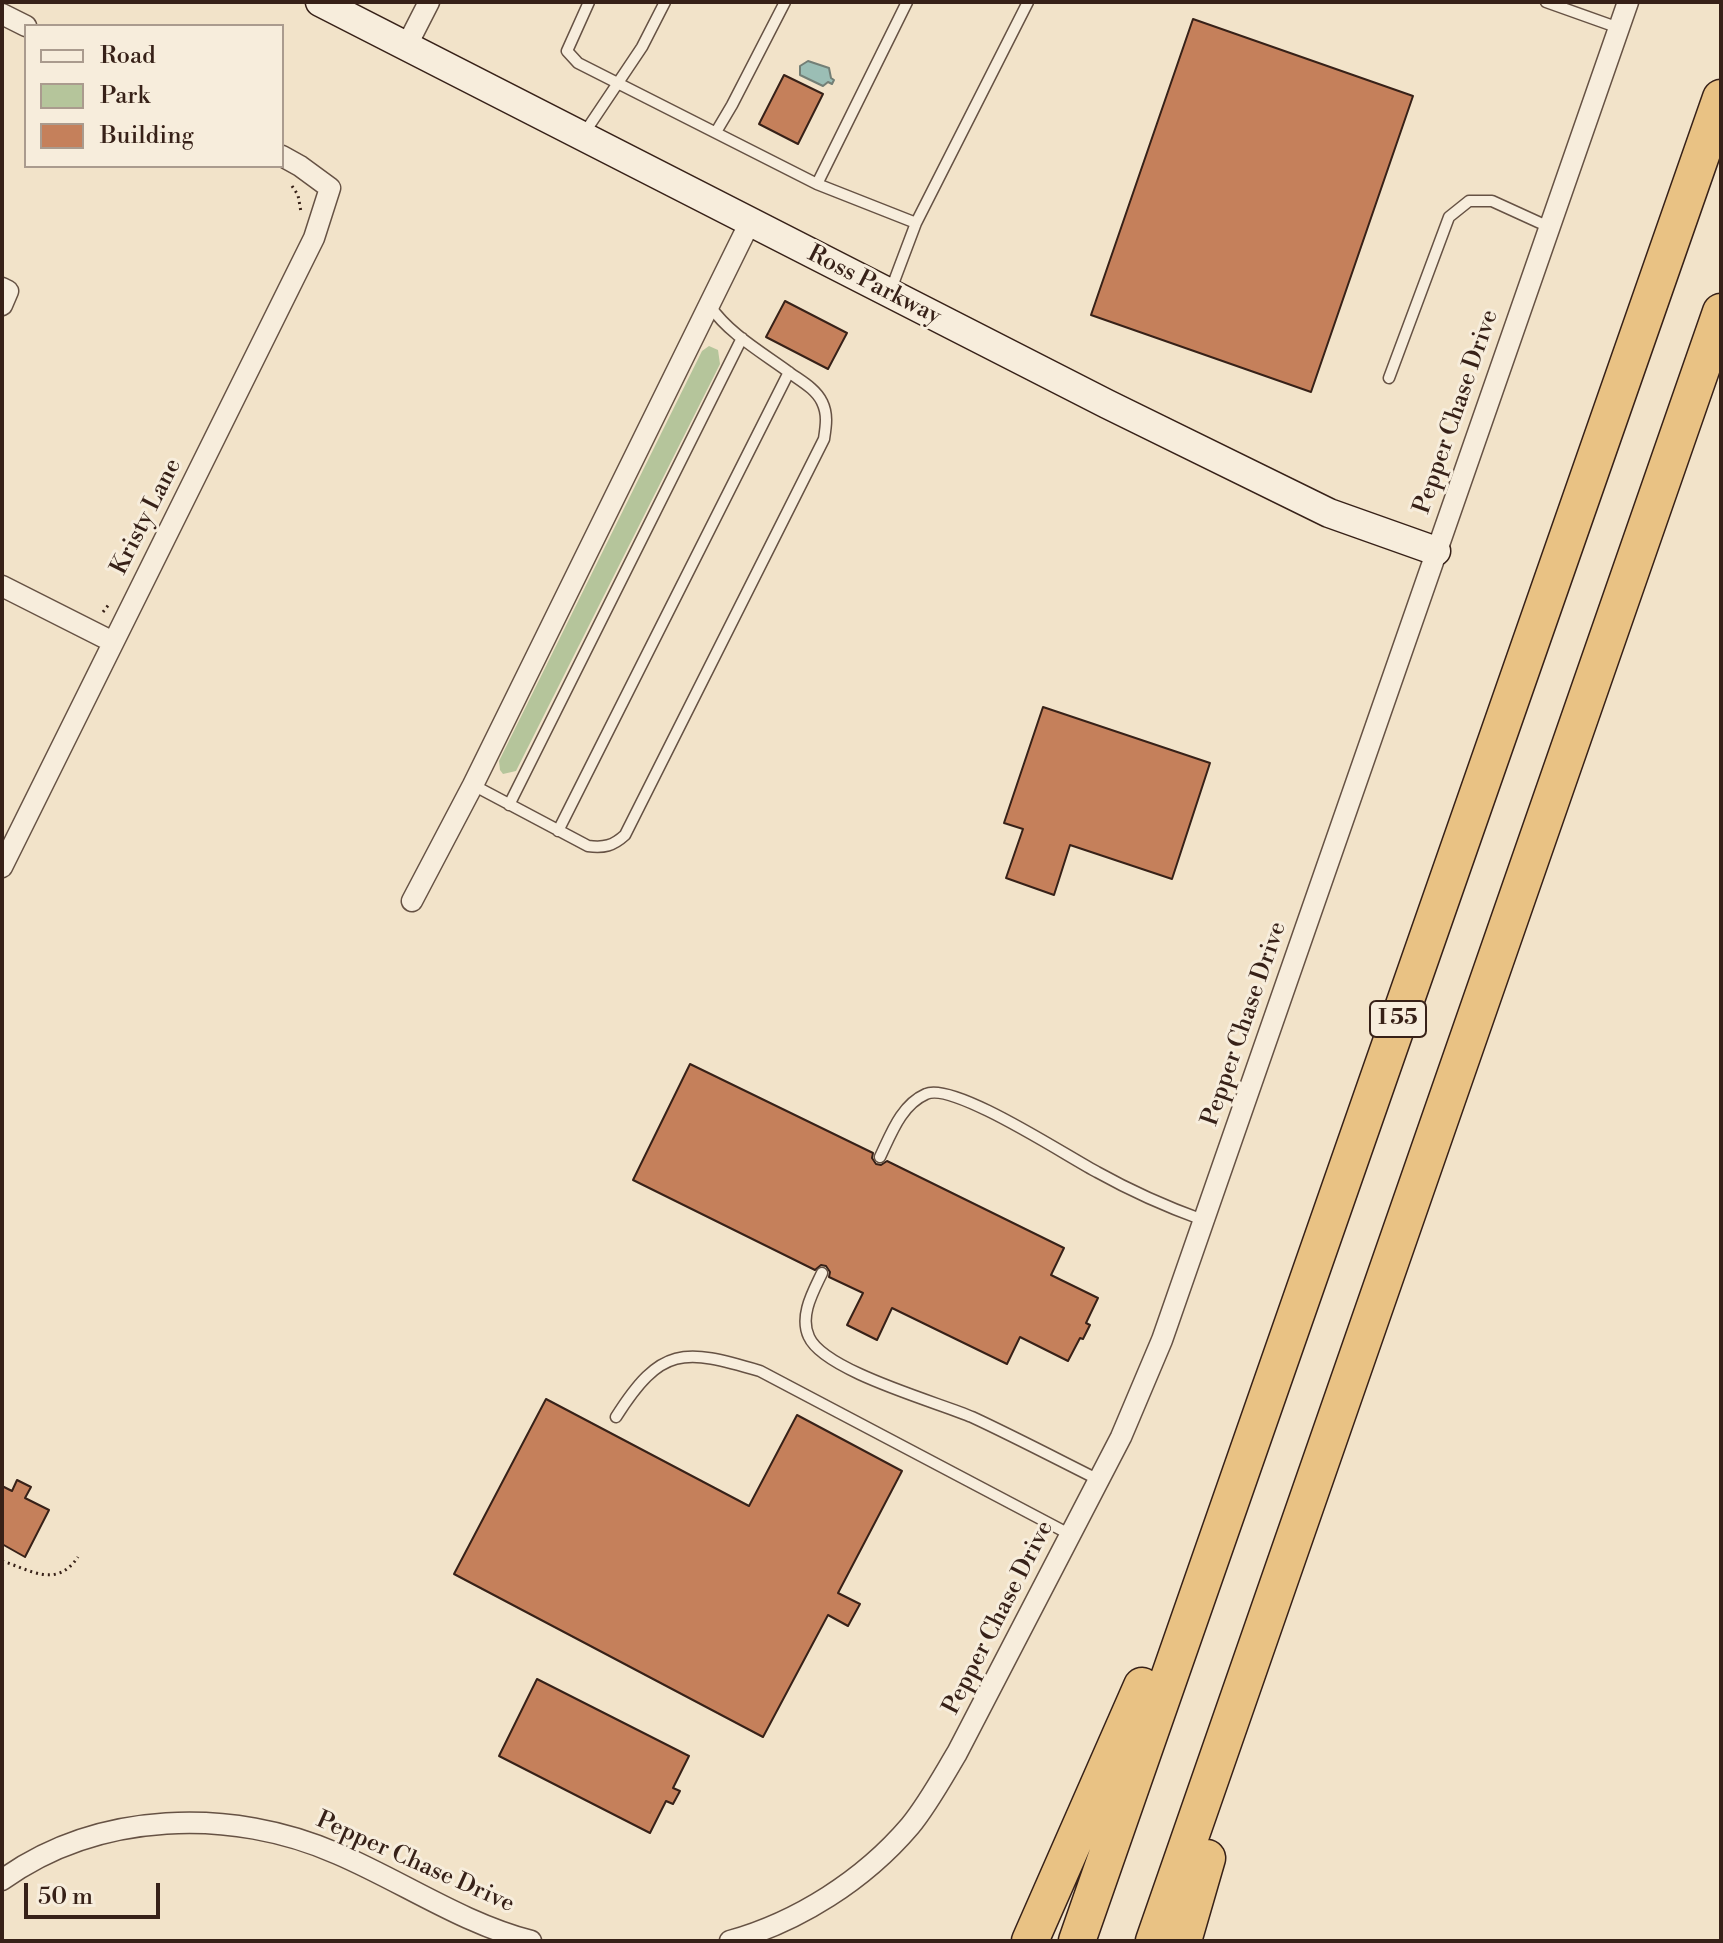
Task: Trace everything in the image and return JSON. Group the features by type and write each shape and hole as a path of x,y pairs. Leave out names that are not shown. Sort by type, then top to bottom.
{"highway":[{"name":"I 55","path":"1077,1941 1721,98"},
{"path":"1154,1941 1721,312"},
{"path":"1183,1941 1404,1222"},
{"path":"1030,1941 1161,1643 1203,1576"}],"street":[{"name":"Ross Parkway","path":"320,2 1031,367 1329,513 1436,551"},
{"path":"406,47 429,2"},
{"name":"Pepper Chase Drive","path":"730,1941 804,1912 852,1880 909,1826 930,1798 957,1753 1071,1535 1147,1378 1628,2"},
{"path":"2,14 24,25"},
{"name":"Kristy Lane","path":"2,867 314,238 330,188 284,157"},
{"path":"412,901 473,785 750,222"},
{"path":"2,586 113,642"},
{"name":"Pepper Chase Drive","path":"2,1880 61,1847 114,1831 169,1823 238,1826 304,1840 489,1927 531,1941"}],"lane":[{"path":"589,2 567,51 578,63 817,184 916,223"},
{"path":"582,136 642,47 665,2"},
{"path":"716,132 785,2"},
{"path":"817,184 907,2"},
{"path":"890,293 916,223 1028,2"},
{"path":"1546,2 1619,28"},
{"path":"1389,378 1449,217 1469,201 1492,201 1549,227"},
{"path":"473,785 588,846 603,848 616,843 628,830 824,439 827,422 822,403 813,390 742,338 710,306"},
{"path":"509,805 742,338"},
{"path":"558,831 789,372"},
{"path":"880,1157 898,1120 908,1108 926,1093 953,1095 1013,1124 1098,1173 1203,1220"},
{"path":"822,1273 805,1319 809,1339 825,1355 862,1375 971,1417 1099,1480"},
{"path":"616,1417 649,1372 665,1361 694,1355 724,1360 760,1371 1071,1535"}],"path":[{"path":"286,179 298,195 301,218"},
{"path":"103,612 116,596"},
{"path":"2,1561 29,1571 58,1575 78,1557"}],"green space":[{"path":"709,346 718,350 720,364 516,771 503,774 499,761 702,351"}],"water":[{"path":"808,61 829,68 834,80 832,84 828,82 823,86 800,75 800,66"}],"building":[{"path":"1193,19 1413,96 1311,392 1091,315"},
{"path":"784,75 823,94 798,144 759,124"},
{"path":"785,301 847,333 828,369 766,337"},
{"path":"1043,707 1210,763 1172,879 1070,845 1054,895 1006,878 1023,829 1004,823"},
{"path":"690,1064 873,1153 876,1164 887,1161 1064,1248 1051,1275 1098,1298 1086,1323 1090,1325 1068,1361 1020,1337 1007,1364 892,1308 877,1340 847,1325 863,1293 829,1277 826,1266 821,1265 815,1270 633,1180"},
{"path":"546,1399 749,1506 797,1415 902,1471 838,1593 860,1604 848,1626 828,1615 763,1737 454,1574"},
{"path":"17,1480 31,1487 25,1498 49,1510 25,1557 2,1544 2,1486 12,1491"},
{"path":"537,1679 689,1756 673,1788 680,1791 673,1804 666,1801 650,1833 499,1756"}]}
